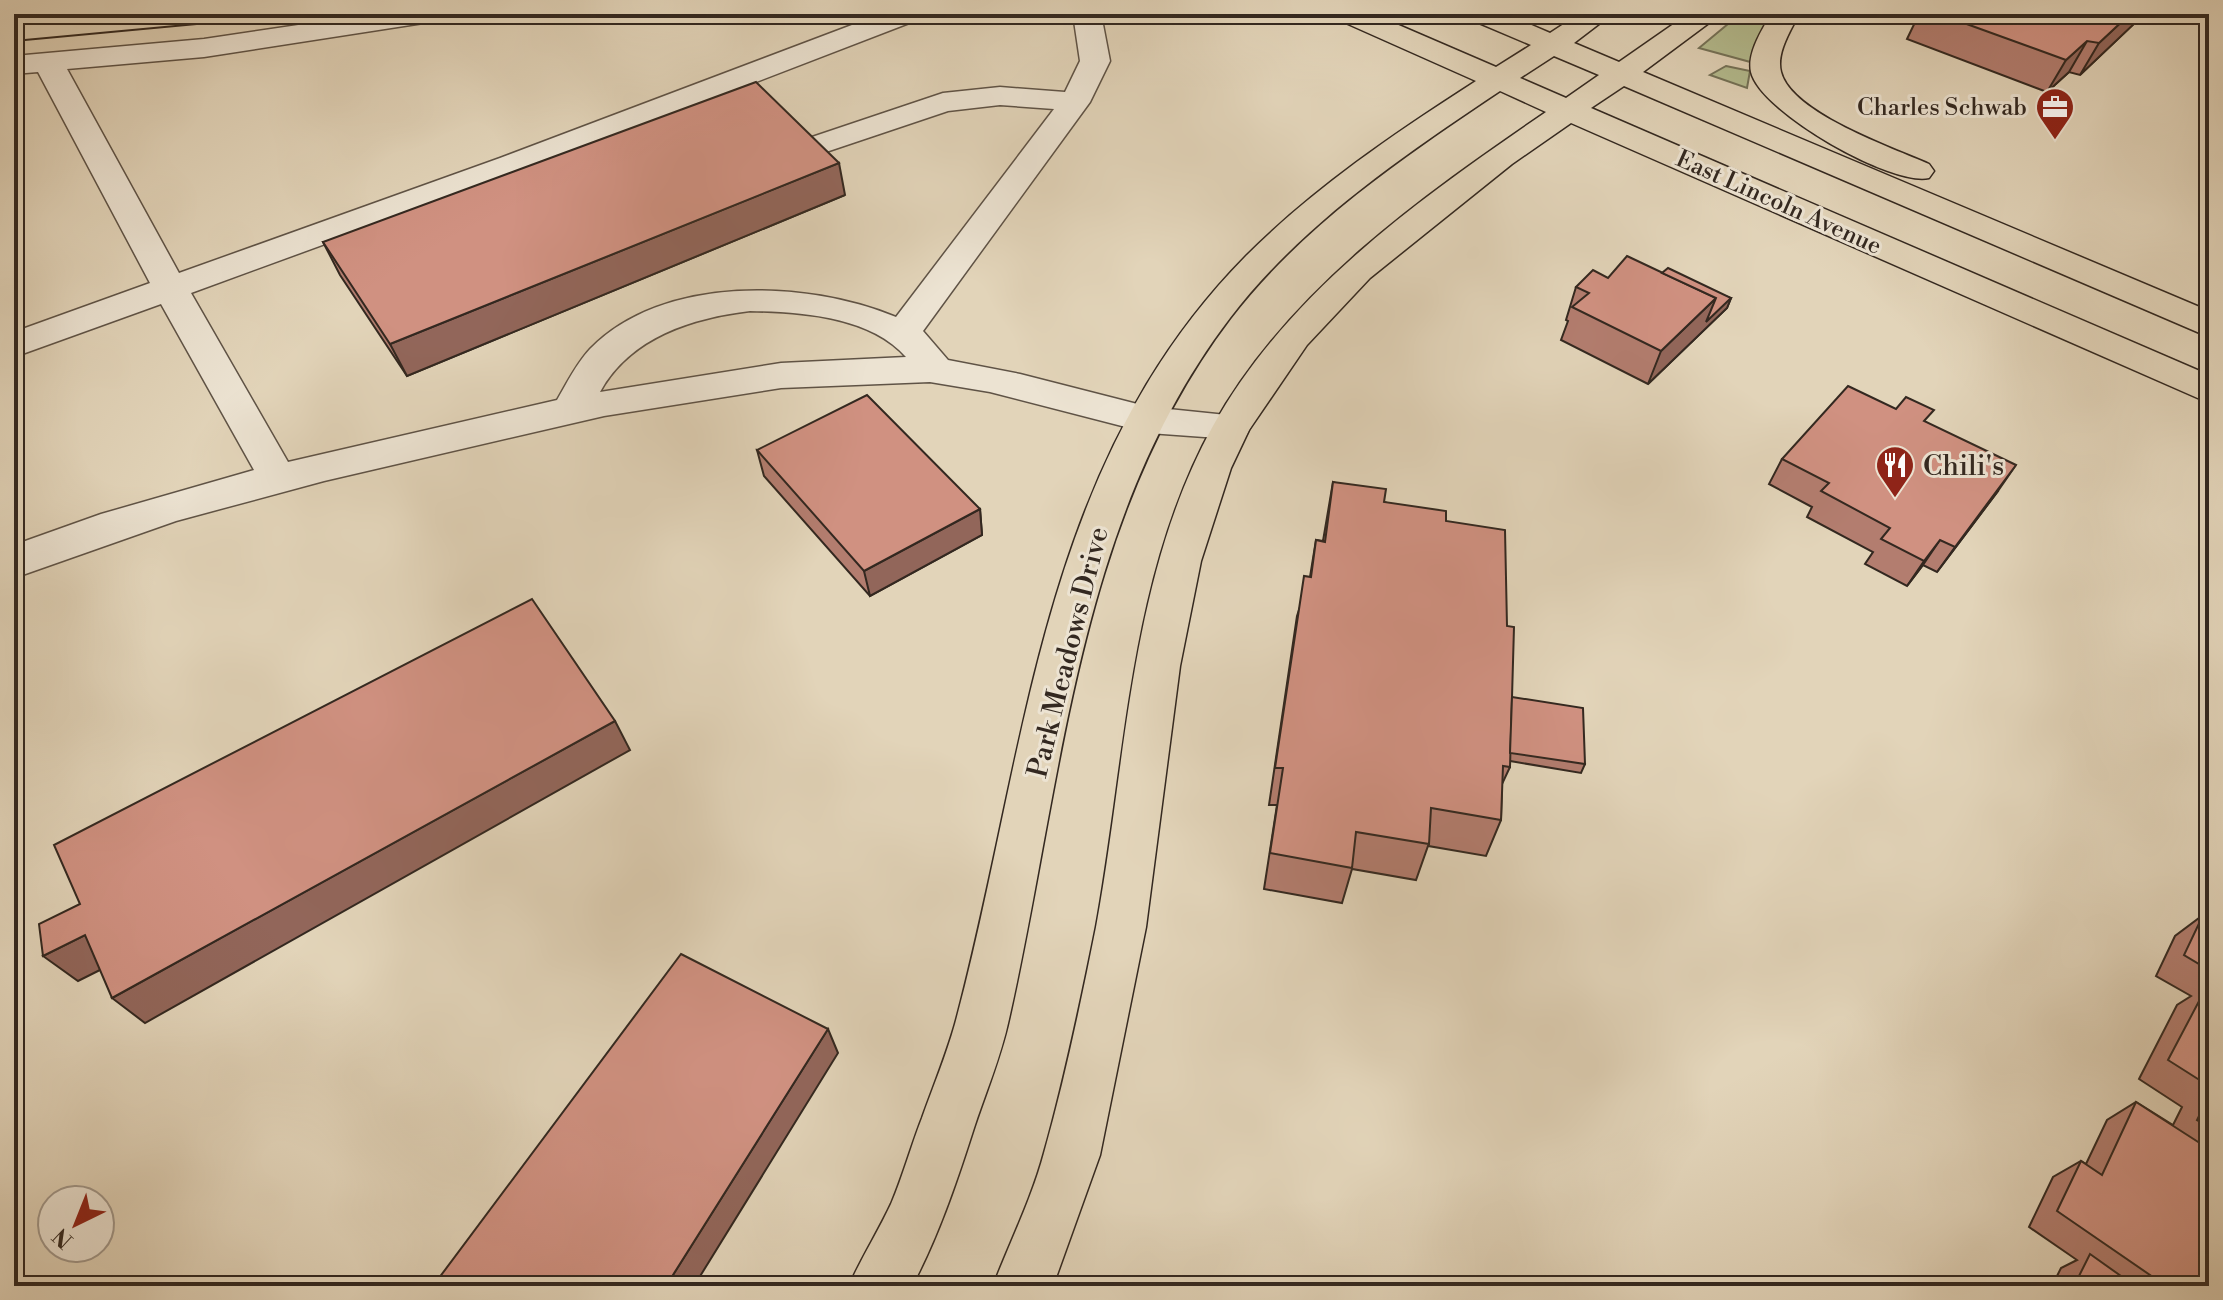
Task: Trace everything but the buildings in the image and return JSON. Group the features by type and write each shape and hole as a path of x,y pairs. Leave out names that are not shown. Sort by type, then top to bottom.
{"main road":[{"name":"East Lincoln Avenue","path":"1349,14 2209,390"},
{"name":"East Lincoln Avenue","path":"1482,14 2209,325"},
{"name":"Park Meadows Drive","path":"879,1286 914,1218 981,1026 1060,655 1089,546 1142,419 1218,309 1285,237 1328,200 1495,78 1598,14"},
{"path":"1023,1286 1072,1155 1121,927 1158,666 1180,561 1211,468 1232,426 1294,337 1358,270 1501,157 1707,14"},
{"path":"1785,14 1770,46 1766,73 1772,87 1793,108 2209,309"}],"street":[{"path":"278,478 170,288 31,63 204,48 430,14"},
{"path":"14,345 511,165 907,14"},
{"path":"903,333 1075,102 1095,61 1087,14"},
{"path":"823,144 943,102 1000,96 1075,102"},
{"path":"570,410 605,355 646,329 698,306 754,298 813,303 903,333 938,372"},
{"path":"14,562 221,492 278,478 623,398 802,375 901,369 973,375 1142,419 1232,426"}],"green space":[{"path":"1740,14 1778,14 1754,63 1699,48"},
{"path":"1726,66 1750,71 1747,88 1710,75"}],"tram line":[{"path":"14,41 304,14"}],"place":[{"name":"Charles Schwab","path":"2055,141"},
{"name":"Chili's","path":"1895,499"}]}
